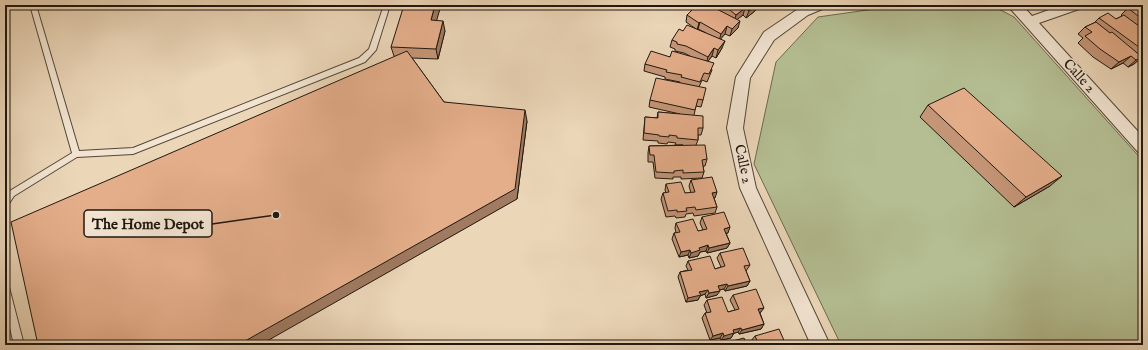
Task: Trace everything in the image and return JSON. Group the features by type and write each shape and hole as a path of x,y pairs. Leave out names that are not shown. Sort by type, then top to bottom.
{"street":[{"name":"Calle 2","path":"820,5 803,12 769,36 743,77 735,128 748,188 822,345"},
{"name":"Calle 2","path":"1014,5 1031,21 1143,147"},
{"path":"1031,21 1076,5"}],"lane":[{"path":"33,5 76,154"},
{"path":"5,202 11,194 76,154 133,151 362,60 372,50 387,5"},
{"path":"5,287 19,345"}],"green space":[{"path":"903,5 991,5 1014,17 1143,161 1143,345 841,345 754,164 776,62 818,17"}],"building":[{"path":"404,5 435,5 431,20 443,21 436,49 391,47"},
{"path":"703,5 709,5 740,21 732,29 727,26 721,34 687,15 696,6 701,8"},
{"path":"724,5 756,5 749,11 745,8 736,15"},
{"path":"1137,5 1143,7 1143,20 1128,8"},
{"path":"1108,13 1116,19 1124,15 1143,29 1143,50 1099,18"},
{"path":"1096,22 1110,33 1112,32 1142,57 1136,60 1131,56 1119,62 1100,49 1085,36 1092,32 1085,27"},
{"path":"687,25 725,41 718,50 714,48 708,57 686,46 677,44 677,42 672,40 679,29 683,31"},
{"path":"407,51 444,102 525,110 515,189 238,345 38,345 11,222"},
{"path":"651,51 670,57 672,51 714,63 709,74 704,73 700,82 645,64"},
{"path":"656,78 706,88 703,100 698,99 695,110 650,100"},
{"path":"964,88 1062,176 1026,197 928,105"},
{"path":"658,112 703,116 703,128 698,128 698,140 677,138 677,136 669,135 669,137 644,133 645,117 658,118"},
{"path":"705,145 707,159 702,160 704,172 683,173 683,170 674,171 674,173 656,172 654,155 650,155 649,146"},
{"path":"712,177 717,192 712,193 717,207 696,210 695,207 686,208 687,211 668,211 663,193 669,192 666,184 681,182 685,193 695,192 691,180"},
{"path":"724,212 730,227 724,229 730,243 709,248 708,245 691,253 690,250 681,252 674,233 680,232 676,223 693,219 698,231 707,229 702,217"},
{"path":"743,248 750,265 744,266 750,281 728,286 727,284 718,286 720,291 709,293 708,290 699,292 701,295 688,298 680,272 692,270 688,261 710,256 715,269 725,266 720,253"},
{"path":"756,289 764,308 758,309 764,324 742,330 741,328 733,330 734,333 724,336 723,333 713,336 705,313 711,312 707,300 722,297 728,312 739,309 733,295"},
{"path":"779,329 786,345 759,345 755,336"},
{"path":"744,338 747,345 718,345"}],"place":[{"name":"The Home Depot","path":"276,215"}]}
